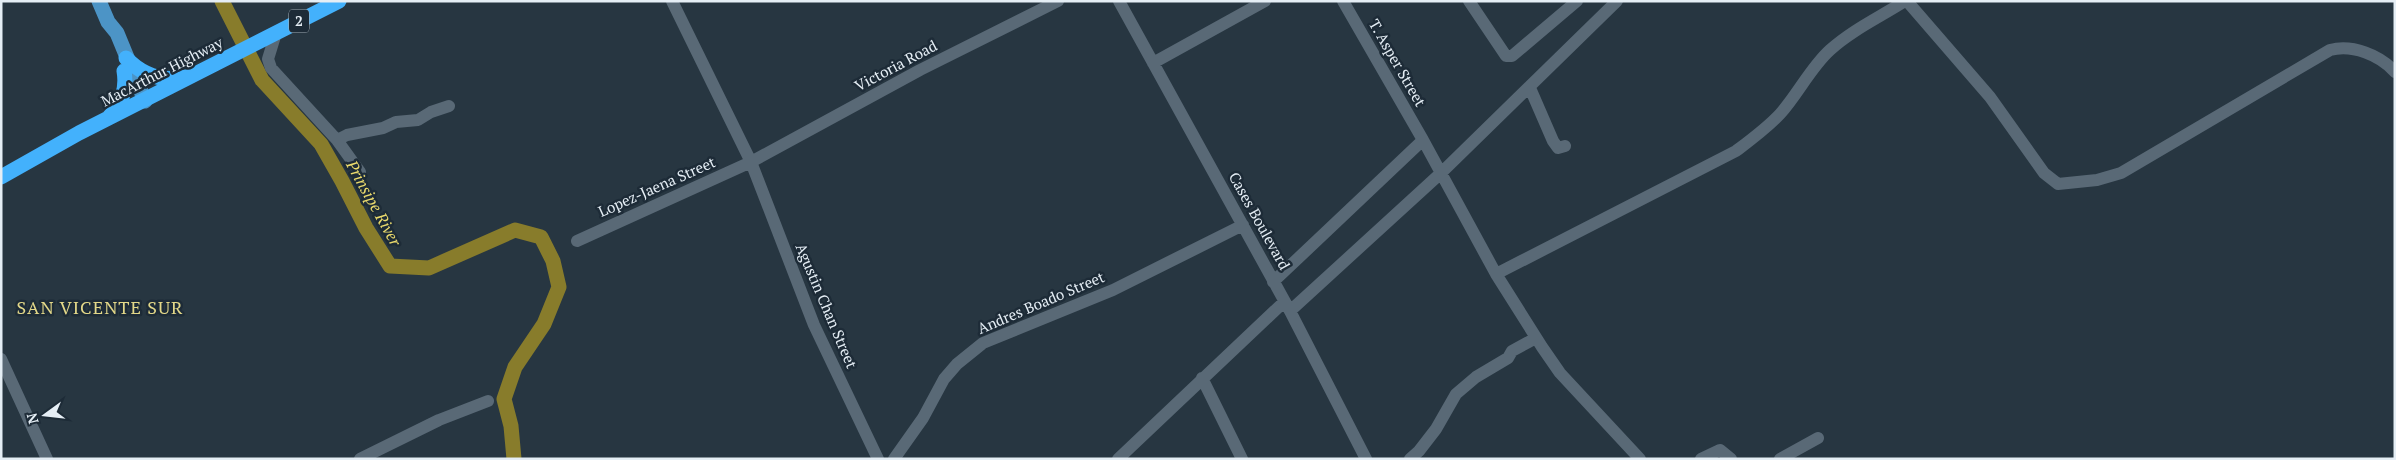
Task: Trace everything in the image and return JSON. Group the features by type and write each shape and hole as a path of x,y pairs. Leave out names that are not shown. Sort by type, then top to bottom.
{"highway":[{"name":"MacArthur Highway","path":"1,177 108,119 339,1"},
{"path":"108,119 117,110 123,96 126,82 125,64 148,75 177,79 194,76"}],"main road":[{"path":"99,1 108,22 108,36 125,64 142,102"}],"street":[{"name":"Agustin Chan Street","path":"672,1 750,162 814,325 878,459"},
{"name":"Victoria Road","path":"750,162 920,70 1058,1"},
{"name":"Cases Boulevard","path":"1119,1 1274,282 1366,459"},
{"path":"1153,64 1265,1"},
{"name":"T. Asper Street","path":"1343,1 1424,140 1496,274 1536,338 1560,373 1640,459"},
{"path":"1470,1 1506,56 1512,56 1577,1"},
{"path":"1118,459 1202,378 1441,173 1617,1"},
{"path":"1496,274 1736,151 1764,130 1780,114 1829,51 1850,34 1902,2 1990,97 2044,173 2058,184 2097,180 2121,173 2146,161 2163,148 2330,50 2340,47 2352,48 2384,61 2395,72"},
{"path":"271,36 268,59 271,68 337,140 360,172"},
{"path":"1530,88 1553,141 1558,148 1565,146"},
{"path":"337,140 347,135 383,128 396,122 418,120 431,112 450,106"},
{"path":"1274,282 1424,140"},
{"name":"Lopez-Jaena Street","path":"577,241 750,162"},
{"name":"Andres Boado Street","path":"894,459 923,418 944,379 958,364 984,344 1113,290 1243,225"},
{"path":"1410,459 1419,451 1436,429 1456,394 1476,377 1508,358 1512,352 1536,338"},
{"path":"1,359 47,459"},
{"path":"1202,378 1242,459"},
{"path":"360,459 439,420 488,402"},
{"path":"1780,459 1818,438"},
{"path":"1701,459 1720,450 1732,459"}],"waterway":[{"name":"Prinsipe River","path":"222,1 262,80 321,144 366,228 390,266 429,268 515,230 541,237 553,261 559,287 544,324 515,367 504,399 511,426 514,459"}],"district":[{"name":"SAN VICENTE SUR","path":"100,308"}]}
